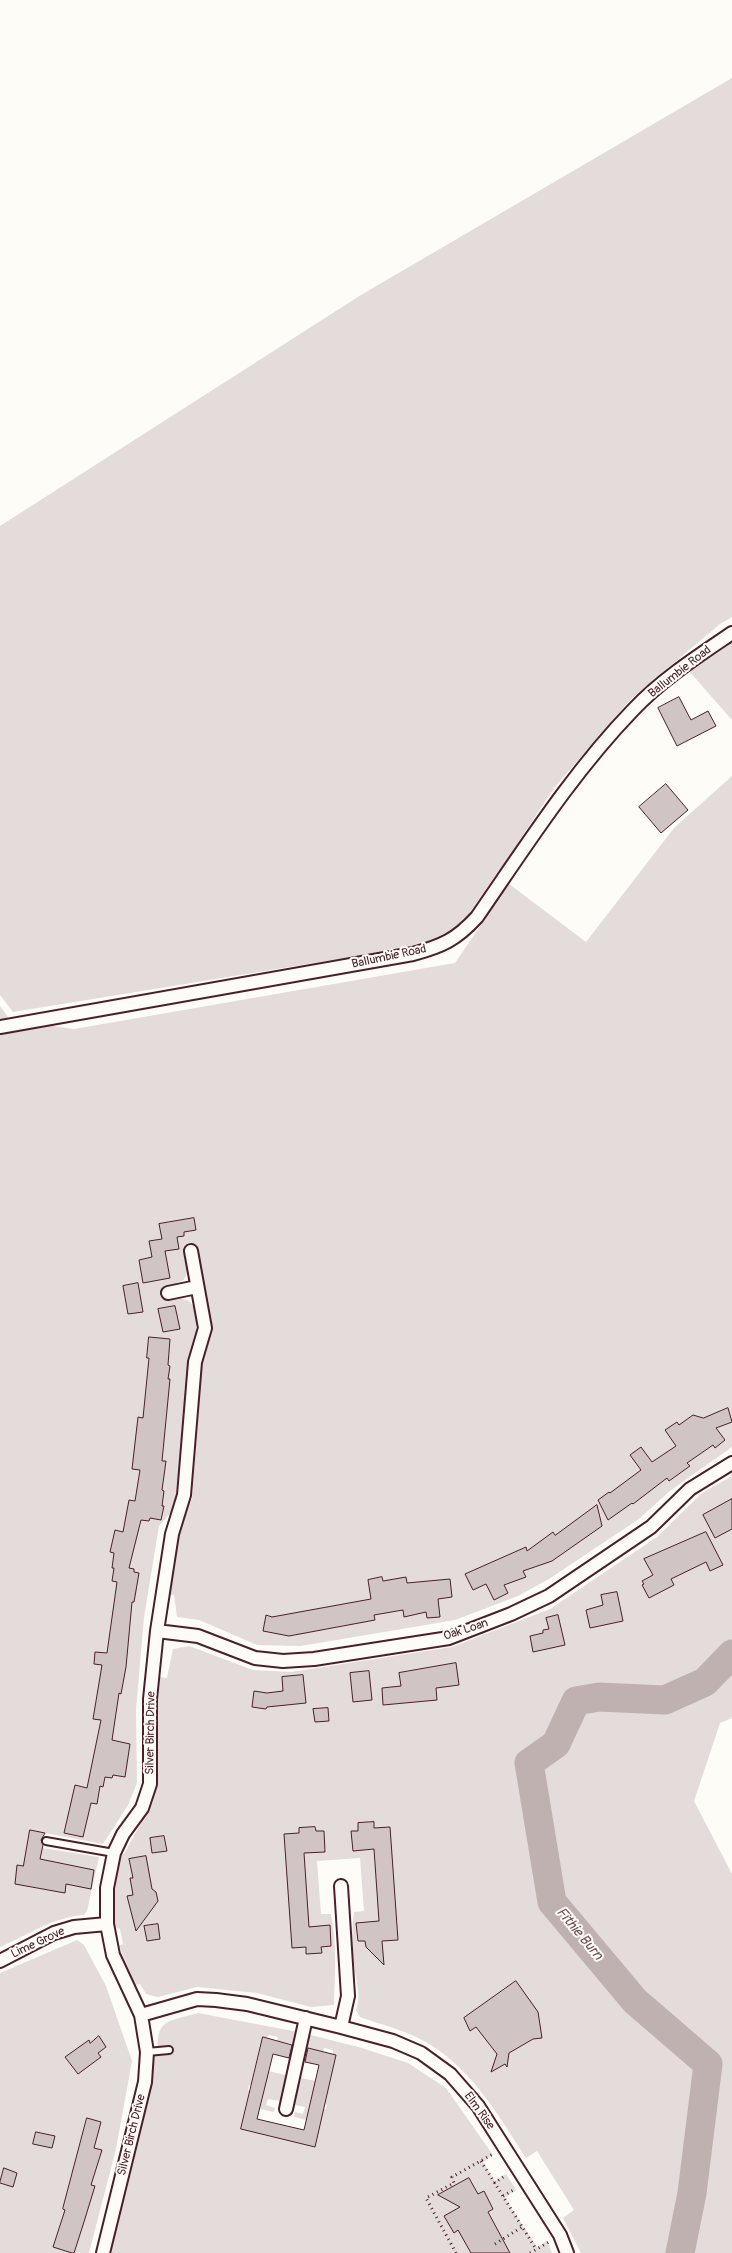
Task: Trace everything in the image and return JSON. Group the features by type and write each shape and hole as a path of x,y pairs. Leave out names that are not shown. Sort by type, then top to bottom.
{"street":[{"name":"Ballumbie Road","path":"0,1027 413,954 442,945 462,934 477,917 560,797 634,709 684,665 732,633"},
{"name":"Silver Birch Drive","path":"103,2253 145,2082 147,2052 141,2015 113,1955 107,1924 107,1888 114,1853 123,1834 142,1808 150,1784 150,1699 157,1631 172,1534 184,1495 195,1362 205,1328 191,1251"},
{"path":"168,1293 198,1287"},
{"name":"Oak Loan","path":"157,1631 198,1636 255,1658 283,1661 314,1659 449,1638 512,1614 549,1596 651,1527 690,1489 732,1463"},
{"path":"341,1886 348,1996 341,2026"},
{"name":"Lime Grove","path":"0,1961 54,1933 74,1927 107,1924"},
{"name":"Elm Rise","path":"141,2015 197,1999 247,2004 341,2026 393,2041 421,2052 450,2074 478,2106 560,2235 567,2253"},
{"path":"286,2109 306,2018"}],"lane":[{"path":"46,1841 114,1853"},
{"path":"147,2052 169,2050"}],"path":[{"path":"456,2253 426,2198 454,2183 452,2177 504,2146"},
{"path":"481,2161 536,2250"},
{"path":"495,2244 522,2227"},
{"path":"530,2253 560,2235"}],"shaded area":[{"path":"732,78 732,617 720,624 631,699 554,788 471,914 445,937 412,947 13,1012 0,995 0,526 361,295"},
{"path":"732,642 732,720 689,671"},
{"path":"732,776 732,1447 671,1490 639,1519 549,1579 518,1596 455,1620 301,1646 257,1645 199,1620 177,1617 174,1595 168,1595 183,1512 192,1499 202,1362 211,1328 198,1250 185,1252 188,1270 184,1280 166,1287 169,1300 180,1298 189,1301 196,1310 196,1335 188,1362 175,1508 159,1526 144,1617 136,1710 137,1783 128,1805 103,1844 45,1833 42,1848 99,1857 87,1911 84,1915 73,1916 51,1923 0,1947 0,1006 10,1020 74,1029 455,963 509,884 586,942 674,828"},
{"path":"732,1476 732,1718 720,1723 694,1801 732,1874 732,2253 581,2253 563,2218 574,2210 537,2151 526,2158 480,2090 452,2061 436,2048 397,2029 360,2017 356,2010 358,1996 353,1942 354,1912 364,1911 360,1858 317,1861 321,1914 331,1914 333,1925 335,1959 334,2005 311,2007 257,1993 197,1987 158,1997 146,1994 140,1984 135,1985 119,1946 123,1944 120,1929 115,1927 113,1903 120,1856 124,1854 152,1803 158,1782 157,1709 160,1677 167,1678 173,1649 189,1646 253,1670 291,1672 452,1647 550,1609 657,1537 702,1493"},
{"path":"77,1940 84,1945 106,1986 132,2061 116,2149 89,2253 0,2253 0,1973"},
{"path":"198,2013 298,2032 292,2057 289,2058 292,2044 277,2041 278,2037 269,2035 267,2038 263,2037 251,2085 249,2085 248,2090 250,2091 241,2129 315,2146 323,2109 326,2109 327,2105 325,2104 336,2055 333,2054 333,2050 324,2048 323,2052 308,2048 304,2061 301,2059 307,2034 362,2048 408,2063 446,2088 493,2155 483,2162 495,2181 506,2174 516,2190 505,2198 537,2247 547,2241 552,2253 111,2253 151,2084 154,2057 158,2055 161,2028 171,2020"},
{"path":"268,2071 285,2075 287,2079 283,2099 280,2101 268,2099 266,2105 275,2108 274,2112 260,2109"},
{"path":"296,2079 316,2081 306,2120 294,2117 295,2112 303,2114 305,2107 295,2105 292,2101"}],"building":[{"path":"679,697 691,720 708,711 716,726 677,746 658,708"},
{"path":"666,784 688,810 661,833 639,807"},
{"path":"194,1218 196,1230 184,1232 184,1236 177,1237 179,1249 165,1251 170,1278 143,1283 139,1260 152,1257 149,1241 162,1239 159,1224"},
{"path":"138,1283 143,1312 128,1314 123,1286"},
{"path":"175,1306 180,1329 163,1332 158,1309"},
{"path":"149,1337 170,1339 168,1379 170,1379 162,1461 166,1461 162,1490 164,1491 162,1506 164,1506 161,1520 150,1518 149,1521 141,1520 129,1568 139,1573 134,1602 132,1602 126,1667 121,1694 119,1693 112,1740 130,1744 125,1777 113,1775 112,1778 105,1777 103,1787 100,1786 97,1804 91,1803 83,1837 64,1833 75,1785 87,1788 101,1720 93,1719 102,1665 94,1664 95,1652 107,1653 117,1582 112,1581 114,1553 110,1552 115,1530 123,1532 129,1500 135,1501 140,1470 132,1469 138,1417 143,1418 149,1358 147,1358"},
{"path":"728,1408 732,1422 716,1428 725,1440 715,1448 713,1445 687,1463 690,1466 669,1481 667,1478 608,1520 598,1500 641,1470 630,1455 641,1447 652,1462 676,1446 665,1430 677,1422 679,1425 693,1415 703,1418"},
{"path":"732,1499 732,1529 715,1538 703,1515"},
{"path":"597,1505 602,1526 552,1561 523,1571 526,1577 504,1585 508,1593 494,1600 486,1584 473,1590 465,1574 526,1547 527,1551 553,1532 555,1535"},
{"path":"706,1532 723,1565 710,1571 706,1562 671,1579 674,1585 649,1598 642,1585 644,1584 642,1581 653,1575 644,1559"},
{"path":"382,1577 383,1581 406,1577 407,1583 450,1579 452,1597 438,1599 440,1617 427,1618 426,1612 404,1617 403,1610 374,1615 375,1620 289,1636 263,1631 266,1615 272,1617 371,1599 368,1580"},
{"path":"617,1592 623,1621 590,1628 586,1610 603,1605 601,1595"},
{"path":"558,1615 565,1645 533,1652 530,1636 543,1633 543,1630 549,1629 546,1618"},
{"path":"456,1663 459,1685 436,1688 437,1700 383,1705 382,1688 401,1686 399,1673"},
{"path":"369,1671 372,1700 353,1702 350,1673"},
{"path":"303,1675 306,1703 267,1707 266,1709 252,1707 254,1691 267,1693 283,1691 282,1677"},
{"path":"328,1708 329,1721 315,1722 313,1709"},
{"path":"374,1822 374,1828 390,1827 398,1940 382,1941 384,1965 366,1947 365,1941 358,1941 356,1923 379,1921 374,1849 353,1851 351,1831 358,1831 358,1823"},
{"path":"315,1827 316,1831 324,1831 325,1852 304,1853 309,1927 330,1925 331,1946 321,1947 322,1953 306,1954 306,1947 292,1948 284,1834 299,1833 299,1828"},
{"path":"30,1830 45,1833 41,1840 43,1845 40,1859 94,1870 91,1889 66,1884 65,1893 15,1884 17,1865 23,1866"},
{"path":"164,1836 167,1851 152,1853 150,1838"},
{"path":"146,1856 152,1889 156,1892 158,1901 136,1931 127,1896 133,1895 130,1878 133,1878 129,1859"},
{"path":"158,1924 160,1939 147,1941 144,1926"},
{"path":"516,1981 538,2012 542,2038 533,2039 509,2053 507,2067 505,2064 491,2072 497,2054 476,2027 470,2031 464,2018"},
{"path":"99,2036 106,2047 98,2053 101,2057 78,2074 65,2057 89,2040 90,2043"},
{"path":"263,2037 292,2045 289,2058 273,2054 257,2119 304,2130 319,2065 305,2062 308,2048 336,2055 315,2147 241,2129"},
{"path":"87,2118 101,2122 94,2148 102,2150 91,2185 95,2186 74,2253 72,2253 53,2247 65,2210 63,2209"},
{"path":"36,2132 55,2136 52,2148 33,2144"},
{"path":"4,2168 17,2173 13,2187 0,2183"},
{"path":"469,2178 478,2194 484,2191 493,2209 488,2212 510,2253 471,2253 458,2230 454,2233 444,2216 460,2207 438,2195"}],"waterway":[{"name":"Fithie Burn","path":"680,2253 692,2193 708,2064 635,2001 552,1902 529,1763 556,1744 576,1701 599,1697 665,1700 705,1682 732,1654"}]}
